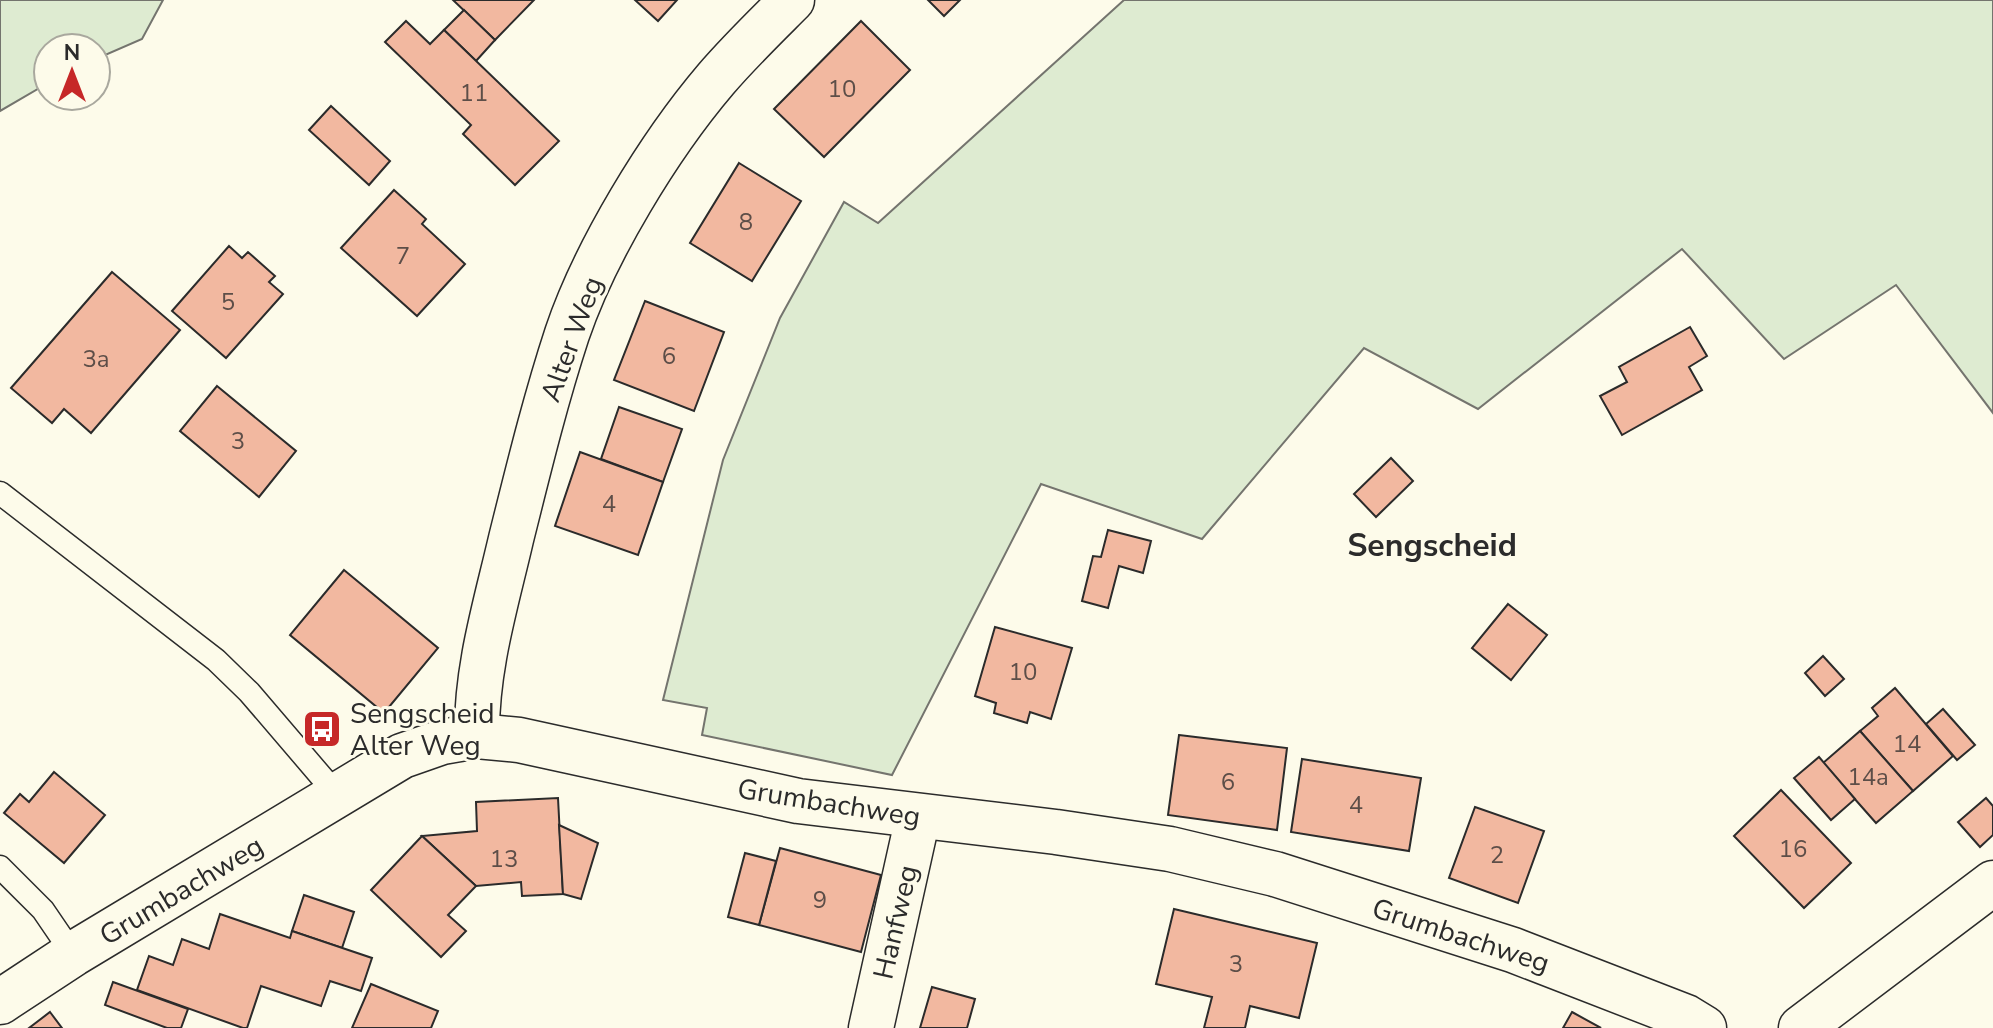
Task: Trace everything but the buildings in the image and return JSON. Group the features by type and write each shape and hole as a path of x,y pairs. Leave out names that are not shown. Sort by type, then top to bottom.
{"street":[{"name":"Alter Weg","path":"477,736 476,700 482,661 528,470 568,332 606,243 679,128 716,79 792,0"},
{"name":"Grumbachweg","path":"0,1002 73,954 402,756 442,742 477,736 519,740 798,801 1170,849 1275,874 1513,950 1686,1017 1704,1028"},
{"name":"Hanfweg","path":"871,1028 918,817"},
{"path":"1801,1028 1993,883"}],"lane":[{"path":"0,493 216,660 249,692 338,796"},
{"path":"0,867 43,910 73,954"}],"green space":[{"path":"0,0 163,0 142,39 112,52 112,32 32,32 32,92 0,111"},
{"path":"1124,0 1993,0 1993,413 1896,285 1784,359 1682,249 1478,409 1364,348 1202,539 1041,484 892,775 702,735 707,708 663,700 723,460 780,318 844,202 878,223"}],"place":[{"name":"Sengscheid Alter Weg","path":"322,729"}],"district":[{"name":"Sengscheid","path":"1432,545"}]}
